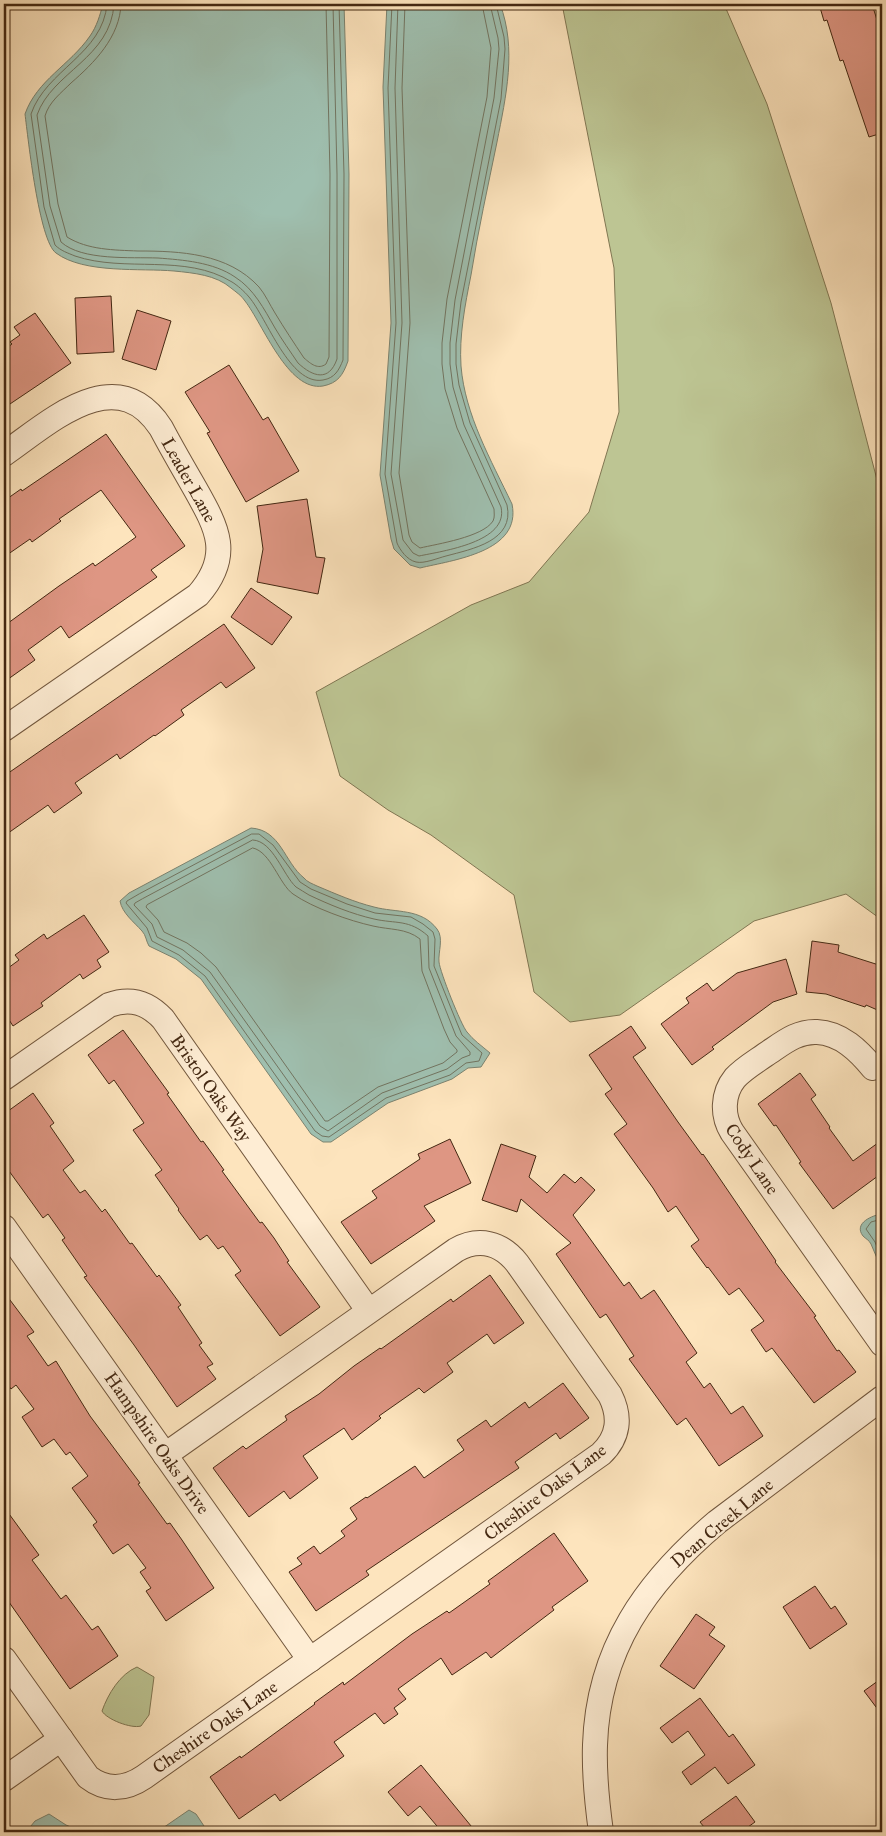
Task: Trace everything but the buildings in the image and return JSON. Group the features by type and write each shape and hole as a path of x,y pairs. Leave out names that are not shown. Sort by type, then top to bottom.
{"street":[{"name":"Leader Lane","path":"4,454 69,409 84,401 99,397 110,397 129,401 150,414 161,428 213,521 218,544 215,569 212,577 198,595 4,729"},
{"name":"Bristol Oaks Way","path":"4,1078 109,1005 131,1001 147,1006 163,1019 368,1310"},
{"name":"Cody Lane","path":"873,1068 858,1051 839,1038 818,1032 799,1034 789,1038 735,1078 728,1091 724,1110 726,1122 732,1132 882,1344"},
{"name":"Hampshire Oaks Drive","path":"4,1226 310,1660"},
{"name":"Cheshire Oaks Lane","path":"60,1739 83,1772 94,1781 106,1787 117,1788 128,1786 140,1780 601,1454 611,1443 616,1430 616,1412 610,1395 517,1263 497,1246 481,1242 464,1246 368,1310 165,1455"},
{"name":"Dean Creek Lane","path":"601,1832 594,1761 596,1723 609,1668 634,1613 666,1569 700,1536 882,1398"},
{"path":"4,1659 60,1739 4,1779"}],"green space":[{"path":"562,4 724,4 767,104 831,303 882,499 882,920 846,894 754,921 620,1015 570,1022 534,992 514,895 431,835 388,810 340,776 316,692 471,605 529,582 589,512 619,412 614,268"},
{"path":"137,1667 154,1677 149,1715 141,1726 137,1727 113,1720 102,1711 115,1685 125,1674"}],"water":[{"path":"103,4 344,4 349,174 348,361 342,374 333,383 323,386 310,385 299,378 288,368 268,340 244,299 219,280 204,275 182,272 113,269 82,264 68,260 56,253 50,245 44,230 35,188 25,114 37,92 90,36"},
{"path":"387,4 500,4 508,38 509,55 500,125 467,298 462,332 461,366 463,384 473,420 512,504 512,520 506,533 496,543 482,551 466,557 420,568 410,565 394,549 380,475 391,323 383,87"},
{"path":"251,828 261,830 276,840 297,871 310,883 359,903 382,909 416,914 431,922 439,933 440,968 460,1020 469,1035 490,1053 481,1067 468,1068 452,1079 388,1103 331,1142 323,1142 311,1134 201,979 176,959 149,946 143,933 126,913 120,901 129,893"},
{"path":"882,1214 882,1270 871,1244 863,1236 860,1227 865,1220"},
{"path":"189,1810 196,1814 208,1832 157,1832"},
{"path":"49,1814 66,1825 83,1832 26,1832 35,1821"}]}
